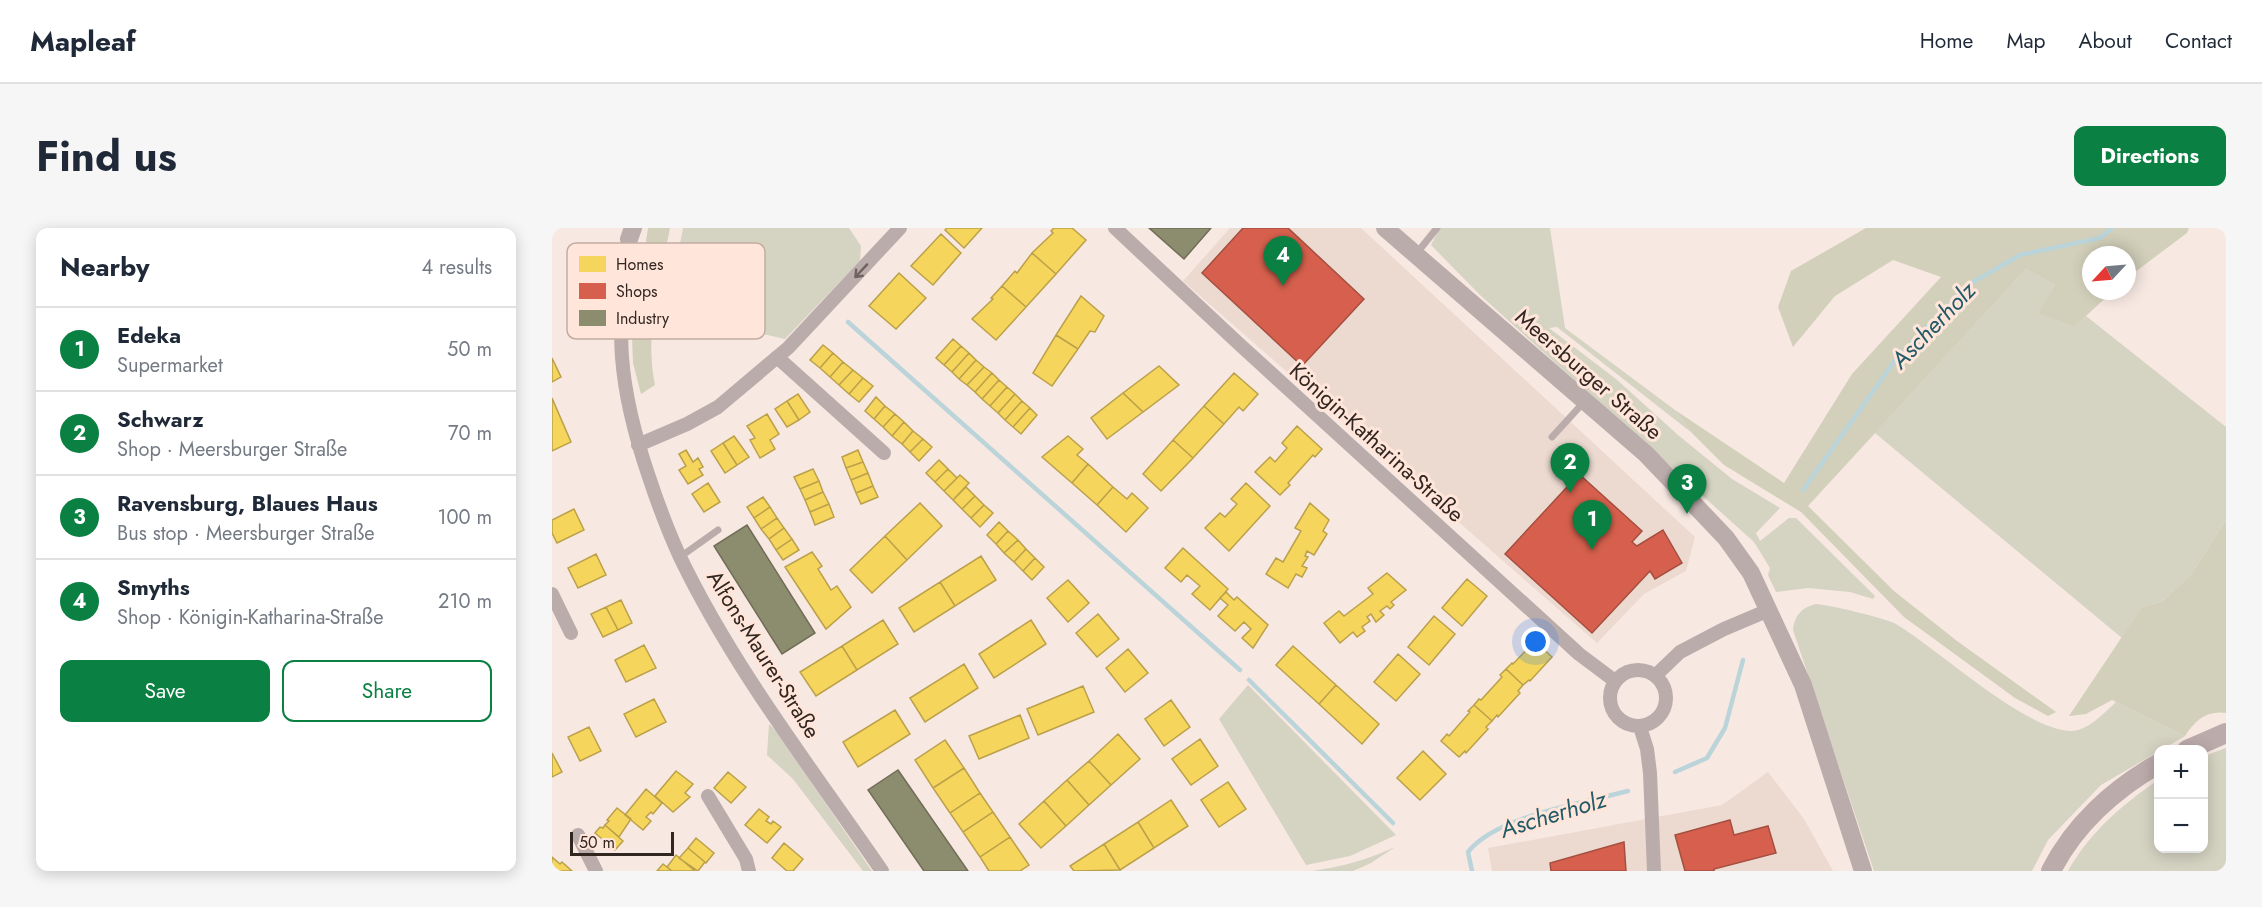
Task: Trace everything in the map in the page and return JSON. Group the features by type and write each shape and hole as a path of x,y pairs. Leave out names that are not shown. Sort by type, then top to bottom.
{"main road":[{"path":"2198,745 2226,733"},
{"path":"2051,871 2081,824 2121,789 2154,767"}],"street":[{"path":"638,445 687,424 718,407 788,348 900,228"},
{"name":"Königin-Katharina-Straße","path":"1115,228 1580,654 1615,681"},
{"name":"Meersburger Straße","path":"1385,228 1646,454 1726,538 1751,573 1787,647 1815,717 1863,871"},
{"name":"Alfons-Maurer-Straße","path":"621,339 628,399 638,445 680,557 708,610 764,700 882,871"},
{"path":"777,357 885,453"},
{"path":"552,594 571,633"},
{"path":"1656,675 1680,652 1724,629 1769,610"},
{"path":"1639,669 1656,675 1666,690 1665,708 1654,722 1640,726 1628,725 1615,714 1610,697 1615,681 1622,674 1631,670 1639,669"},
{"path":"1640,726 1647,748 1650,773 1654,871"},
{"path":"708,796 746,859 748,871"},
{"path":"578,836 596,871"}],"lane":[{"path":"1415,255 1437,228"},
{"path":"1552,437 1584,402"},
{"path":"680,557 718,530"}],"shaded area":[{"path":"648,228 670,228 667,243 646,243"},
{"path":"683,228 849,228 861,246 860,261 785,339 765,334 765,243 680,243"},
{"path":"1230,228 1361,228 1695,537 1686,571 1644,594 1597,643 1183,281"},
{"path":"1440,228 1550,228 1565,328 1675,410 1692,433 1557,327 1549,328 1616,379 1678,435 1732,479 1780,508 1756,533 1760,541 1789,518 1796,518 1875,596 1873,599 1850,592 1808,588 1776,592 1768,575 1770,568 1754,542 1480,295 1431,245"},
{"path":"1866,228 2189,228 2187,233 2136,271 2136,246 2082,246 2082,300 2103,300 2074,327 2038,313 2055,285 2026,269 1808,506 1894,591 1957,641 2056,712 2048,716 2015,698 1904,617 1801,512 1724,465 1692,433 1675,410 1784,483 1852,374 1941,277 1893,260 1835,296 1793,347 1778,307 1791,271"},
{"path":"2026,269 2055,285 2039,313 2074,327 2086,316 2226,427 2226,520 2192,573 2162,602 2142,607 2122,638 1875,433"},
{"path":"632,339 651,339 655,385 641,394 633,363"},
{"path":"2226,520 2226,713 2213,713 2202,717 2185,736 2112,700 2086,714 2069,716 2142,607 2162,602 2192,573"},
{"path":"1816,604 1833,607 1881,618 1896,624 2007,704 2052,727 2071,731 2084,728 2116,702 2185,736 2170,745 2154,745 2154,754 2101,785 2048,840 2032,871 1874,871 1793,630 1795,620 1807,607"},
{"path":"1248,685 1396,835 1350,856 1306,865 1219,719"},
{"path":"769,724 872,871 863,871 793,779 767,755"},
{"path":"2226,748 2226,871 2068,871 2086,844 2108,820 2154,783 2154,853 2208,853 2208,755"},
{"path":"1768,772 1804,819 1833,871 1492,871 1488,848 1722,805"},
{"path":"1395,847 1371,863 1353,871 1313,871 1355,862"}],"building: Homes":[{"path":"947,228 982,228 964,248 945,230"},
{"path":"1054,228 1072,228 1086,240 1056,274 1032,253 1053,233 1051,231"},
{"path":"941,234 961,253 933,285 911,266"},
{"path":"1032,253 1056,274 1026,307 1002,286 1015,271 1017,273"},
{"path":"899,273 926,298 896,329 869,306"},
{"path":"1002,286 1026,307 996,340 972,319 993,299 991,298"},
{"path":"1081,296 1104,316 1095,332 1090,331 1078,349 1056,335"},
{"path":"1056,335 1078,349 1052,386 1033,373"},
{"path":"953,339 961,346 944,365 936,358"},
{"path":"823,345 833,353 820,368 810,360"},
{"path":"961,346 969,353 952,372 944,365"},
{"path":"833,353 843,362 830,377 820,368"},
{"path":"969,353 976,360 959,379 952,372"},
{"path":"552,358 561,377 552,382"},
{"path":"976,360 984,367 967,385 959,379"},
{"path":"843,362 853,370 839,385 830,377"},
{"path":"1159,366 1179,385 1143,412 1123,393"},
{"path":"984,367 992,373 975,392 967,385"},
{"path":"853,370 863,378 849,394 839,385"},
{"path":"992,373 999,380 982,399 975,392"},
{"path":"1234,373 1258,394 1243,411 1239,407 1224,424 1204,406"},
{"path":"863,378 873,386 859,402 849,394"},
{"path":"999,380 1007,387 990,406 982,399"},
{"path":"1007,387 1015,394 998,413 990,406"},
{"path":"1123,393 1143,412 1107,439 1091,418"},
{"path":"798,394 810,412 799,420 787,401"},
{"path":"1015,394 1022,401 1005,420 998,413"},
{"path":"876,397 885,406 874,419 865,411"},
{"path":"552,398 571,442 552,451"},
{"path":"787,401 799,420 787,427 775,409"},
{"path":"1022,401 1030,408 1013,427 1005,420"},
{"path":"885,406 895,414 883,427 874,419"},
{"path":"1204,406 1224,424 1193,458 1173,440"},
{"path":"1030,408 1037,415 1021,434 1013,427"},
{"path":"767,414 779,434 770,440 775,449 760,458 750,440 755,438 747,426"},
{"path":"895,414 904,422 892,436 883,427"},
{"path":"904,422 913,431 902,444 892,436"},
{"path":"1297,426 1322,449 1315,457 1313,455 1280,495 1255,472 1270,457 1275,462 1287,448 1282,443"},
{"path":"913,431 923,439 910,452 902,444"},
{"path":"734,436 749,457 737,465 723,443"},
{"path":"1068,436 1083,449 1077,455 1088,464 1072,483 1042,457"},
{"path":"923,439 932,447 919,461 910,452"},
{"path":"1173,440 1193,458 1161,491 1143,474"},
{"path":"723,443 737,465 725,473 711,451"},
{"path":"686,450 693,462 698,458 703,467 699,469 703,475 688,484 679,470 686,466 679,454"},
{"path":"858,450 863,462 846,468 842,457"},
{"path":"939,460 948,469 935,482 926,473"},
{"path":"863,462 868,473 851,480 846,468"},
{"path":"1088,464 1113,487 1097,505 1072,483"},
{"path":"813,469 819,481 800,489 794,477"},
{"path":"948,469 957,478 944,491 935,482"},
{"path":"868,473 873,486 856,493 851,480"},
{"path":"960,475 969,483 953,500 944,491"},
{"path":"819,481 823,492 805,500 800,489"},
{"path":"708,483 720,502 704,512 692,494"},
{"path":"1246,483 1270,506 1229,551 1205,528 1220,513 1225,517 1237,504 1231,499"},
{"path":"873,486 878,497 861,504 856,493"},
{"path":"966,487 975,496 962,509 953,500"},
{"path":"1113,487 1127,499 1132,493 1148,508 1126,532 1097,505"},
{"path":"823,492 829,504 810,512 805,500"},
{"path":"975,496 984,505 971,518 962,509"},
{"path":"763,497 770,507 754,518 747,507"},
{"path":"920,503 942,526 907,560 885,536"},
{"path":"1310,503 1329,520 1323,531 1327,534 1314,555 1307,551 1305,556 1308,557 1302,566 1307,568 1302,577 1296,574 1288,588 1266,574 1276,558 1283,562 1301,531 1295,528"},
{"path":"829,504 834,517 815,525 810,512"},
{"path":"984,505 993,513 980,527 971,518"},
{"path":"770,507 777,518 761,529 754,518"},
{"path":"574,509 584,530 557,543 552,533 552,520"},
{"path":"777,518 784,528 769,539 761,529"},
{"path":"999,522 1008,531 996,544 987,535"},
{"path":"784,528 792,539 776,550 769,539"},
{"path":"1008,531 1018,540 1004,553 996,544"},
{"path":"885,536 907,560 872,593 850,570"},
{"path":"792,539 799,550 783,560 776,550"},
{"path":"1018,540 1026,549 1014,562 1004,553"},
{"path":"1183,548 1228,589 1210,610 1192,594 1200,586 1187,575 1181,582 1165,568"},
{"path":"1026,549 1035,558 1023,571 1014,562"},
{"path":"812,552 822,566 818,569 831,590 837,586 851,607 826,629 785,567"},
{"path":"596,554 606,575 578,588 568,568"},
{"path":"981,556 996,580 955,606 940,582"},
{"path":"1035,558 1044,567 1032,580 1023,571"},
{"path":"1387,573 1406,590 1391,602 1394,605 1390,609 1387,606 1380,611 1384,615 1376,622 1371,614 1367,617 1370,621 1362,627 1365,631 1357,637 1353,632 1340,643 1324,623 1339,611 1344,616 1373,594 1368,588"},
{"path":"1467,579 1487,596 1462,626 1442,608"},
{"path":"1068,580 1089,603 1068,622 1047,598"},
{"path":"940,582 955,606 914,632 899,608"},
{"path":"1226,592 1234,600 1237,597 1268,625 1253,648 1242,638 1251,629 1244,622 1235,631 1218,616 1228,605 1220,598"},
{"path":"621,600 632,623 618,630 606,607"},
{"path":"606,607 618,630 603,637 591,614"},
{"path":"1098,614 1119,639 1097,657 1076,633"},
{"path":"1434,616 1455,634 1429,665 1408,647"},
{"path":"883,620 898,644 857,670 842,646"},
{"path":"1031,620 1046,644 994,678 979,654"},
{"path":"1535,641 1552,657 1530,681 1523,685 1506,669"},
{"path":"644,645 656,668 626,682 615,660"},
{"path":"842,646 857,670 816,696 800,672"},
{"path":"1293,646 1336,685 1319,704 1276,665"},
{"path":"1128,649 1148,673 1125,692 1106,668"},
{"path":"1398,654 1420,674 1396,701 1374,682"},
{"path":"964,664 978,688 925,722 910,698"},
{"path":"1506,669 1523,685 1518,691 1520,693 1492,721 1474,705 1502,677 1500,675"},
{"path":"1336,685 1379,724 1362,744 1319,704"},
{"path":"1083,686 1094,712 1038,735 1027,709"},
{"path":"654,699 666,722 636,737 624,714"},
{"path":"1171,700 1190,727 1164,746 1145,719"},
{"path":"1474,705 1492,721 1486,727 1488,729 1466,753 1465,751 1459,757 1441,741 1447,734 1449,736"},
{"path":"895,710 910,734 858,767 843,742"},
{"path":"1020,715 1029,738 979,759 969,736"},
{"path":"589,727 601,751 580,761 568,737"},
{"path":"1118,734 1140,759 1111,785 1089,761"},
{"path":"1200,739 1218,766 1191,785 1172,759"},
{"path":"945,740 964,768 933,788 915,760"},
{"path":"1423,751 1446,774 1420,800 1397,778"},
{"path":"552,753 562,772 552,777"},
{"path":"1089,761 1111,785 1089,805 1067,780"},
{"path":"964,768 980,793 950,813 933,788"},
{"path":"676,771 693,784 685,793 690,797 673,812 655,796"},
{"path":"728,772 746,787 731,803 714,788"},
{"path":"1067,780 1089,805 1066,826 1044,801"},
{"path":"1228,782 1246,809 1219,827 1201,800"},
{"path":"646,789 662,803 653,814 651,812 646,817 651,821 643,830 625,815"},
{"path":"980,793 993,812 963,832 950,813"},
{"path":"1171,800 1188,826 1154,848 1138,822"},
{"path":"1044,801 1066,826 1041,848 1019,824"},
{"path":"617,808 631,819 619,837 605,825"},
{"path":"759,809 769,817 766,821 771,824 773,821 781,827 767,843 745,825"},
{"path":"993,812 1010,837 980,857 963,832"},
{"path":"1138,822 1154,848 1120,870 1104,844"},
{"path":"605,825 623,841 615,850 595,833"},
{"path":"1010,837 1029,865 1020,871 989,871 980,857"},
{"path":"696,838 714,853 706,863 688,848"},
{"path":"784,843 803,859 793,871 787,871 772,858"},
{"path":"1104,844 1120,870 1074,871 1070,866"},
{"path":"688,848 705,862 698,871 679,858"},
{"path":"676,855 695,871 672,871 667,867"},
{"path":"552,857 560,864 562,862 572,871 552,871"},
{"path":"663,864 667,867 672,871 657,871"}],"building: Shops":[{"path":"1243,228 1288,228 1364,299 1302,366 1202,273"},
{"path":"1579,474 1642,531 1632,542 1637,546 1663,530 1682,563 1655,579 1650,571 1592,633 1505,554"},
{"path":"1730,820 1734,835 1768,826 1776,853 1714,869 1714,871 1685,871 1675,835"},
{"path":"1624,842 1626,871 1551,871 1550,863"}],"building: Industry":[{"path":"1149,228 1211,228 1184,259"},
{"path":"747,525 815,633 782,654 714,546"},
{"path":"898,770 968,871 924,871 868,790"}],"waterway":[{"name":"Ascherholz","path":"1803,490 1896,359 1968,285 2020,255 2100,238 2112,228"},
{"path":"848,322 1240,670"},
{"name":"Ascherholz","path":"1675,772 1707,758 1725,728 1743,660"},
{"path":"1249,680 1393,823"},
{"name":"Ascherholz","path":"1472,871 1468,852 1481,840 1499,829 1542,812 1628,791"}],"place":[{"name":"Smyths","path":"1283,286"},
{"name":"Schwarz","path":"1570,493"},
{"name":"Ravensburg, Blaues Haus","path":"1687,514"},
{"name":"Edeka","path":"1592,550"}]}
